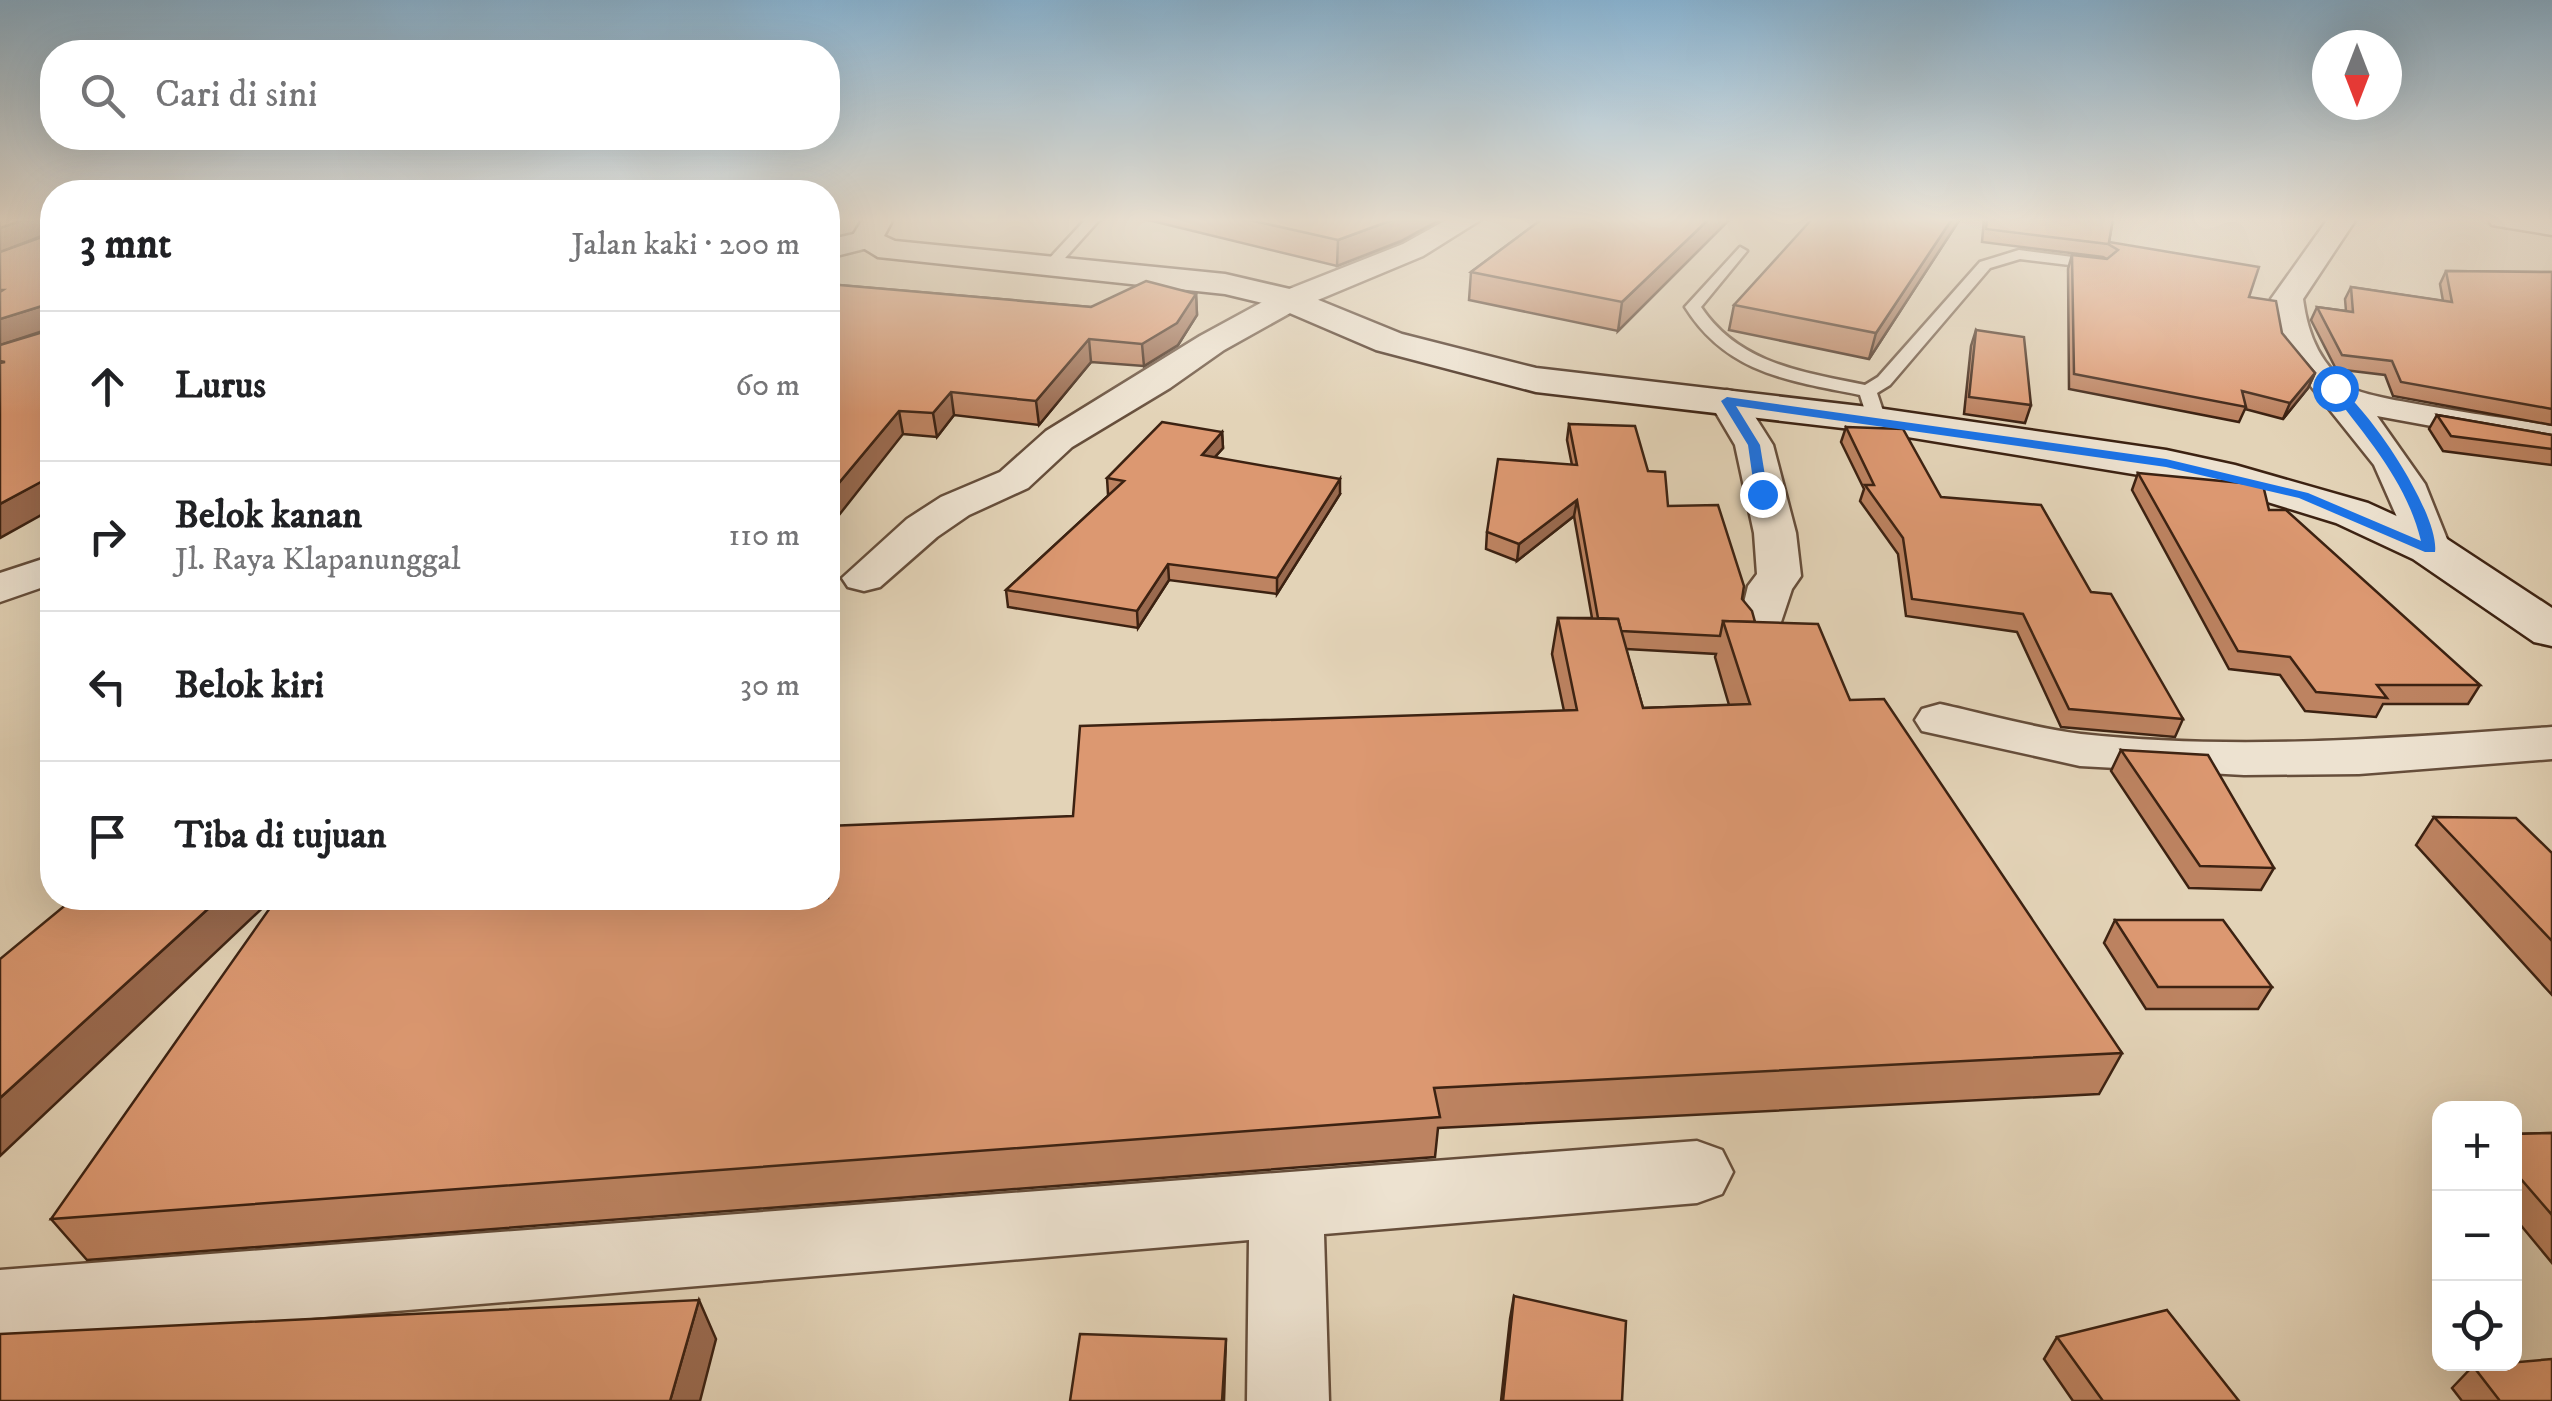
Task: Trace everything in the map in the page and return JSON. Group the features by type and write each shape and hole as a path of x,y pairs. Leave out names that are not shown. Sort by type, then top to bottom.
{"street":[{"path":"1227,284 1290,300 1389,342 1460,364 1605,392 1872,406 2235,478 2352,513 2430,550 2552,630"},
{"path":"864,578 922,528 1025,473 1059,439 1104,408 1158,381 1212,343 1290,300 1329,284"},
{"path":"2298,284 2288,299 2296,347 2344,399 2397,468 2420,506 2430,550"},
{"path":"2344,399 2552,438"},
{"path":"1727,401 1754,445 1762,494 1776,533 1780,576 1770,586 1764,616"},
{"path":"0,588 40,573"},
{"path":"1940,720 2080,750 2244,758 2359,757 2552,743"},
{"path":"0,1307 1696,1172"},
{"path":"1286,1205 1288,1401"}],"lane":[{"path":"1711,284 1692,307 1711,338 1742,357 1872,406 1884,381 1968,284"}],"building":[{"path":"0,284 40,284 40,307 0,319"},
{"path":"1139,284 1159,284 1196,294 1177,323 1142,344 1089,339 1036,401 951,392 933,413 899,411 840,482 840,285 1091,307"},
{"path":"1533,284 1640,284 1622,302"},
{"path":"1753,284 1908,284 1876,333 1734,305"},
{"path":"2072,284 2253,284 2249,297 2276,301 2282,333 2315,373 2290,403 2242,391 2246,407 2074,374"},
{"path":"2449,284 2552,284 2552,409 2401,382 2392,361 2342,355 2317,307 2353,312 2351,287 2452,302"},
{"path":"1976,330 2024,337 2031,405 1969,397"},
{"path":"40,333 40,482 0,504 0,363 5,362 0,361 0,345"},
{"path":"2437,415 2552,435 2552,449 2451,436"},
{"path":"1162,422 1222,432 1202,455 1340,479 1277,578 1168,564 1137,611 1006,590 1124,481 1107,478"},
{"path":"1569,424 1635,426 1648,471 1665,472 1668,506 1718,505 1744,586 1742,599 1755,622 1723,621 1720,636 1621,631 1618,619 1598,618 1577,500 1519,544 1487,532 1498,459 1577,465"},
{"path":"1846,427 1903,429 1941,497 2041,505 2091,592 2111,594 2183,719 2069,709 2023,614 1912,599 1903,538 1865,485 1874,485"},
{"path":"2138,473 2263,485 2269,510 2286,510 2480,685 2377,685 2387,698 2316,692 2290,657 2238,651"},
{"path":"1558,618 1618,619 1643,708 1750,704 1723,621 1818,624 1850,700 1884,699 2122,1053 1434,1088 1440,1117 51,1219 269,910 840,910 840,826 1073,816 1080,726 1577,710"},
{"path":"2121,750 2208,755 2274,868 2200,866"},
{"path":"2434,817 2516,818 2552,853 2552,941"},
{"path":"59,910 207,910 0,1098 0,959"},
{"path":"2115,920 2223,920 2272,987 2158,987"},
{"path":"2552,1133 2552,1215 2522,1180 2522,1134"},
{"path":"1514,1296 1626,1321 1622,1401 1503,1401"},
{"path":"699,1300 670,1401 0,1401 0,1334"},
{"path":"2167,1310 2239,1401 2103,1401 2057,1337"},
{"path":"1080,1334 1226,1339 1222,1401 1070,1401"},
{"path":"2552,1359 2552,1401 2500,1401 2477,1371 2522,1371 2522,1362"}],"route":[{"path":"1762,494 1754,445 1727,401 2166,463 2303,496 2352,513 2430,550 2420,506 2397,468 2335,388"}]}
